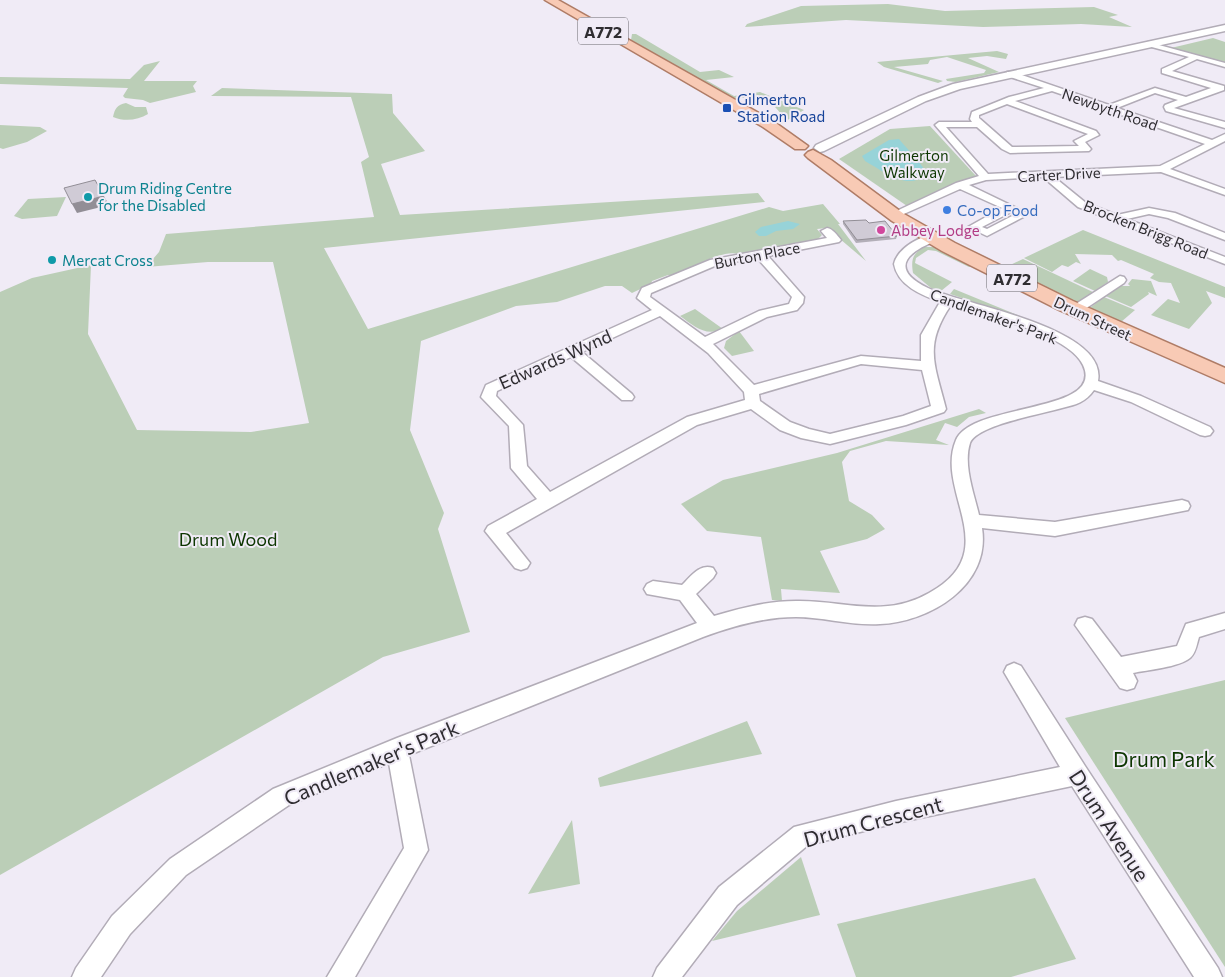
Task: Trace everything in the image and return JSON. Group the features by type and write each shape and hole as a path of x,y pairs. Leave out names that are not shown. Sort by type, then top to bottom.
{"main road":[{"name":"A772","path":"550,0 811,150"},
{"name":"Drum Street","path":"811,150 893,215 934,238 1075,310 1225,376"}],"street":[{"path":"811,150 922,99 957,86 1225,28"},
{"path":"1151,44 1225,66"},
{"path":"1196,57 1165,70 1222,89"},
{"name":"Newbyth Road","path":"1010,74 1212,143"},
{"path":"1007,101 1094,134 1079,141 1086,149 1016,151 1004,147 974,119 976,114 1007,101 1035,95 1051,89"},
{"path":"1222,89 1186,100 1168,107 1168,109 1225,125"},
{"path":"1109,108 1155,90 1186,100"},
{"path":"979,124 939,125 985,177"},
{"name":"Carter Drive","path":"893,215 960,185 985,177 1162,169 1225,137"},
{"path":"1162,169 1225,192"},
{"name":"Brocken Brigg Road","path":"1046,175 1082,204 1225,261"},
{"path":"960,185 1010,208"},
{"path":"1117,218 1149,211 1171,215 1225,237"},
{"name":"Burton Place","path":"661,311 643,298 646,291 714,262 835,240 827,232"},
{"name":"Candlemaker's Park","path":"85,977 121,925 178,867 281,797 396,749 710,625 759,612 796,609 873,617 908,611 940,596 952,588 966,570 974,548 972,521 960,462 960,450 964,439 972,430 986,424 1074,400 1086,393 1091,384 1092,371 1087,361 1068,343 1043,331 948,300 913,284 900,270 899,263 904,253 934,238"},
{"path":"704,343 763,314 798,304 798,297 760,254"},
{"path":"1075,310 1120,280"},
{"path":"661,311 704,343 752,397 785,426 806,434 830,439 906,420 939,409 928,366 928,336 934,322 948,300"},
{"name":"Edwards Wynd","path":"548,501 519,468 516,425 488,397 491,388 661,311"},
{"path":"573,351 627,397"},
{"path":"521,563 494,531 692,421 752,397 861,360 928,366"},
{"path":"1091,384 1136,399 1205,431"},
{"path":"972,521 1055,529 1182,506"},
{"path":"685,593 707,573"},
{"path":"653,589 685,593 710,625"},
{"path":"1085,625 1122,674 1180,654 1187,649 1190,633 1193,630 1225,621"},
{"name":"Drum Avenue","path":"1014,672 1076,774 1209,977"},
{"path":"340,977 416,850 396,749"},
{"name":"Drum Crescent","path":"666,977 728,896 802,835 896,812 1076,774"}],"green space":[{"path":"888,4 945,11 1094,7 1118,15 1109,17 1132,27 1081,24 983,27 846,20 745,27 747,24 801,6"},
{"path":"632,34 636,34 700,72 719,70 734,77 706,80 734,96 760,92 804,110 781,124 778,121 782,116 773,105 754,98 732,98 631,40"},
{"path":"1213,38 1225,42 1225,63 1171,48"},
{"path":"997,51 1008,54 1006,59 987,56 968,58 999,72 956,82 947,81 946,79 984,73 986,70 947,57 930,60 928,64 894,67 943,81 938,83 884,67 877,62"},
{"path":"160,61 144,81 197,81 193,86 196,92 150,103 143,100 125,98 123,96 128,88 0,84 0,77 130,79 144,65"},
{"name":"Drum Wood","path":"222,88 392,94 393,113 425,151 381,164 400,215 758,193 765,202 324,248 368,329 769,207 783,211 823,204 840,224 838,224 866,261 827,228 817,229 822,235 817,240 738,254 724,254 706,260 674,276 668,275 652,281 651,284 632,293 622,286 605,286 557,302 516,306 421,341 410,430 444,513 438,529 470,632 383,657 0,875 0,292 32,278 91,265 88,334 137,430 251,432 309,423 273,262 208,262 146,267 159,252 166,234 374,217 361,162 369,157 351,97 211,96"},
{"path":"126,103 135,107 146,107 148,114 131,120 113,117 117,107"},
{"path":"0,125 40,127 47,131 27,142 3,149 0,148"},
{"name":"Gilmerton Walkway","path":"930,126 976,176 907,206 839,159 890,129"},
{"path":"66,197 57,216 22,219 14,216 28,199"},
{"path":"1083,230 1225,287 1225,298 1206,291 1212,303 1189,329 1151,315 1168,299 1180,303 1171,283 1159,282 1150,278 1154,274 1121,260 1118,261 1112,255 1075,254 1081,264 1076,262 1068,267 1062,265 1052,272 1024,258"},
{"path":"924,247 939,247 974,265 969,267 936,251 928,250 916,258 915,263 952,282 941,291 931,288 913,273 913,258"},
{"path":"1023,259 1095,293 1081,302 1076,302 1006,267"},
{"path":"1090,269 1107,277 1108,282 1095,291 1073,281"},
{"path":"1132,279 1151,281 1157,296 1148,292 1149,294 1131,307 1103,295 1116,286 1130,286 1128,284"},
{"path":"954,289 1039,324 950,294"},
{"path":"1104,297 1135,310 1121,322 1092,310 1091,307"},
{"path":"695,309 723,329 711,332 705,331 695,327 680,316"},
{"path":"739,331 754,351 732,356 724,348 726,341"},
{"path":"979,409 986,413 969,417 957,427 945,423 936,440 949,445 886,441 850,451 842,462 849,501 872,515 885,529 867,539 820,551 840,593 781,589 782,601 772,600 761,537 707,531 681,504 723,480 837,453"},
{"name":"Drum Park","path":"1225,680 1225,967 1065,718"},
{"path":"747,721 762,754 600,787 598,778"},
{"path":"572,820 580,884 528,894"},
{"path":"801,857 820,915 712,941 737,911"},
{"path":"1035,878 1076,959 1011,977 856,977 837,924"}],"water":[{"path":"899,139 924,169 926,173 920,179 904,181 896,178 865,161 862,156 889,140"},
{"path":"788,221 800,224 793,229 776,231 766,236 759,236 755,232 761,227"}],"building":[{"path":"95,180 104,196 72,204 64,188"},
{"path":"866,220 869,223 885,221 897,236 857,240 843,221"}],"place":[{"name":"Gilmerton Station Road","path":"727,108"},
{"name":"Drum Riding Centre for the Disabled","path":"88,197"},
{"name":"Co-op Food","path":"947,210"},
{"name":"Abbey Lodge","path":"881,230"},
{"name":"Mercat Cross","path":"52,260"}]}
